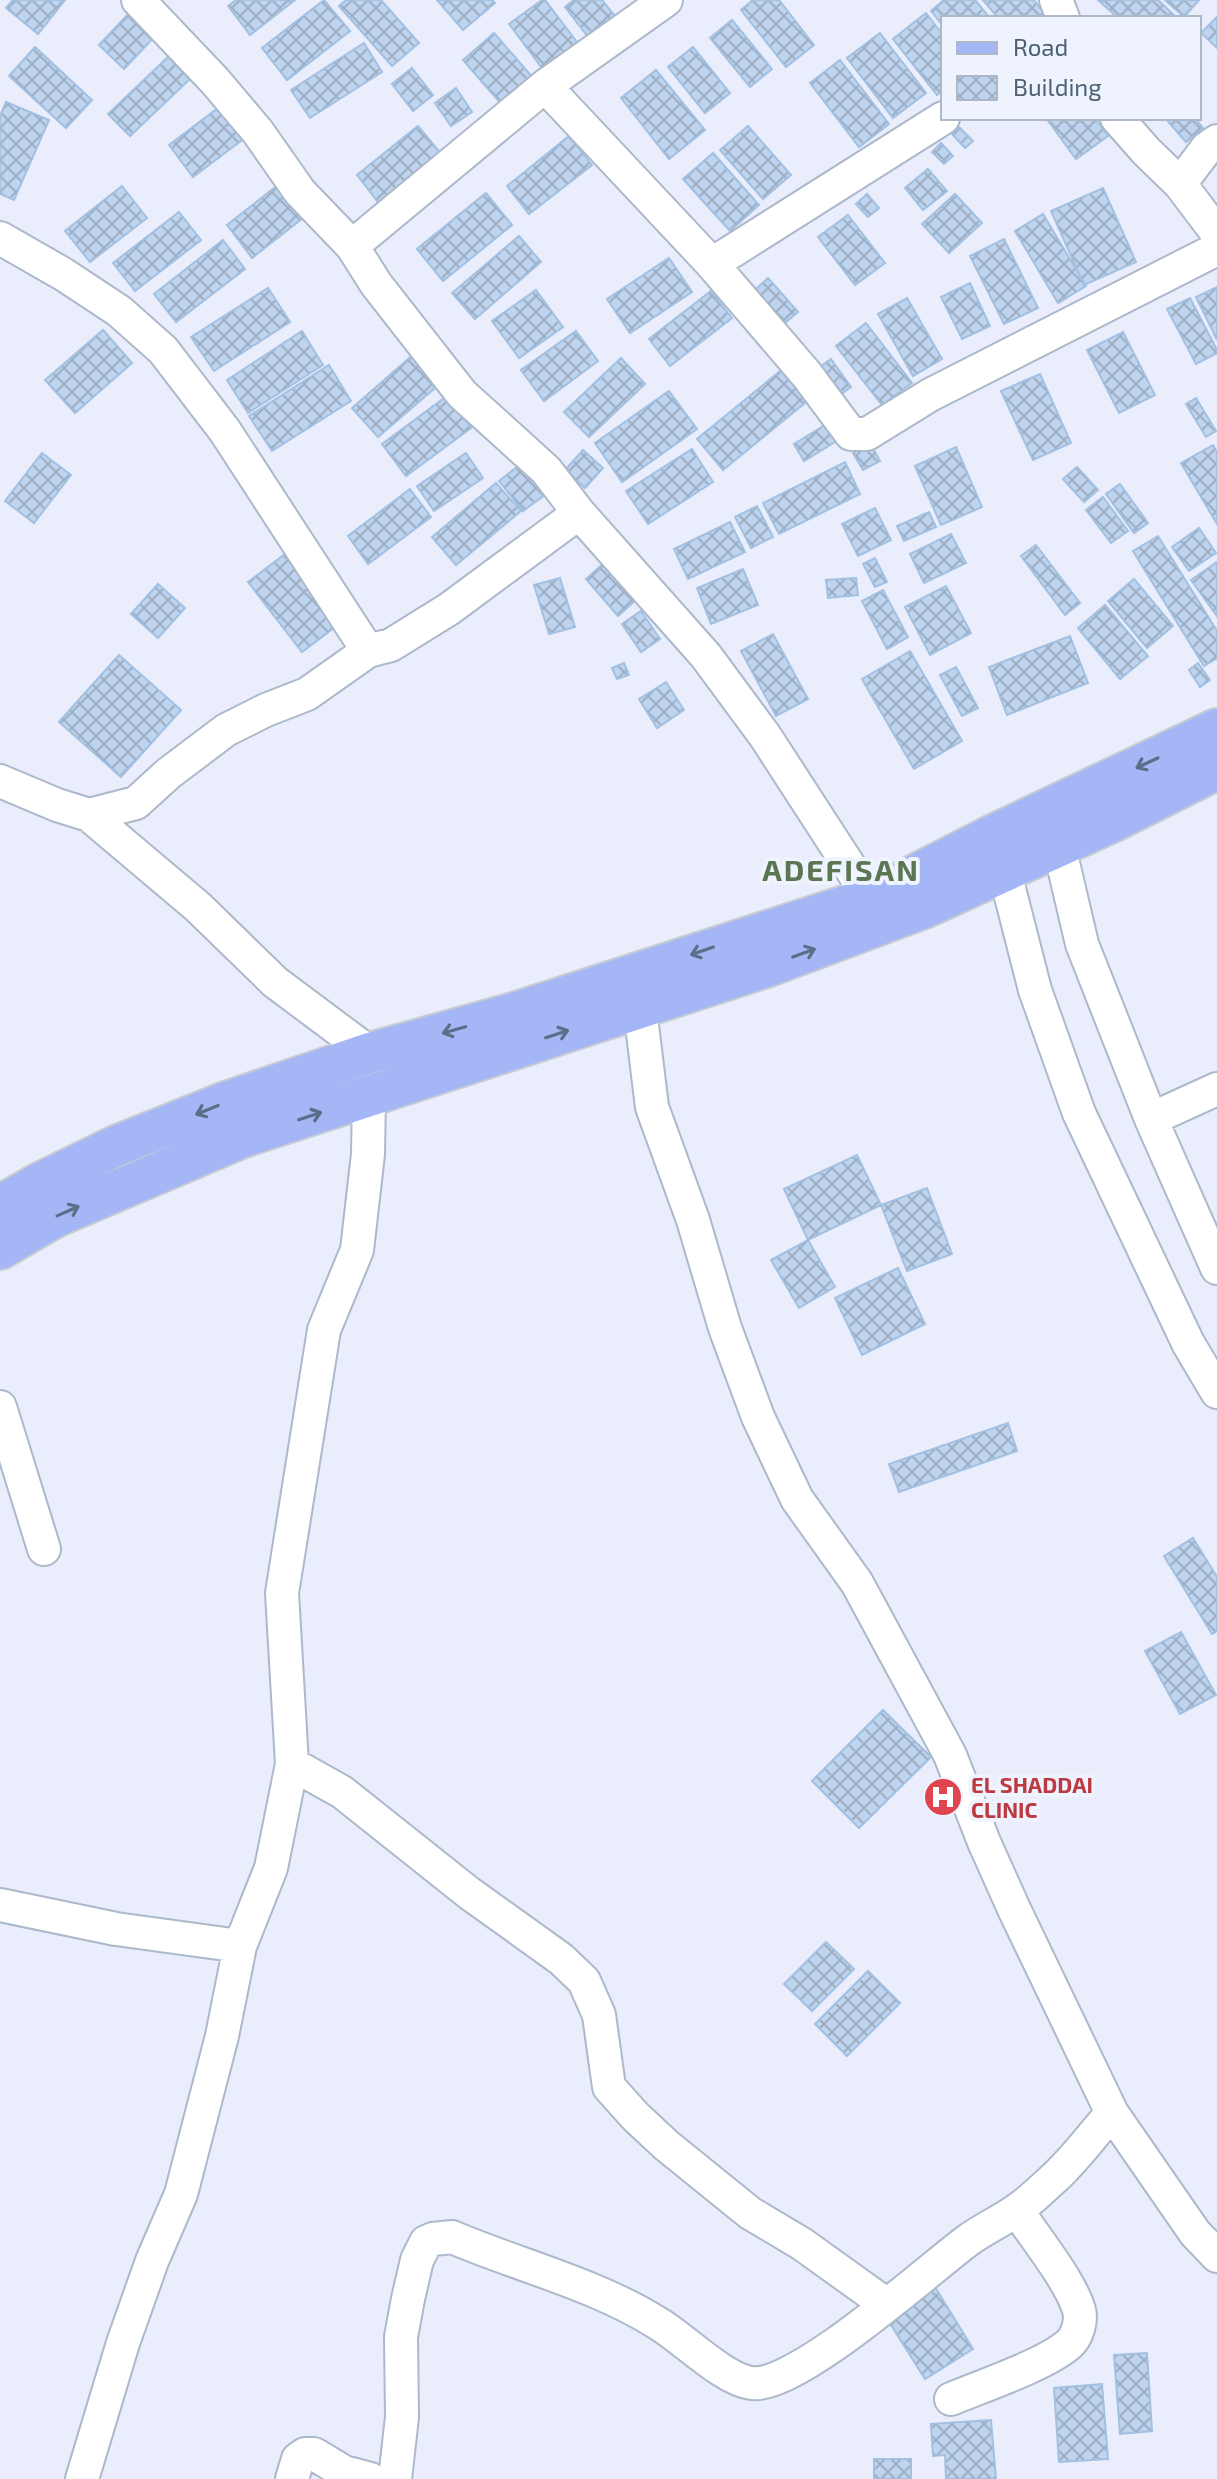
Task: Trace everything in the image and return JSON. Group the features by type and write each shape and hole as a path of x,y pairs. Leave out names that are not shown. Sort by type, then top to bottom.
{"main road":[{"path":"0,1206 116,1146 226,1102 370,1053 528,1008 870,898 989,837 1217,729"},
{"path":"0,1249 55,1217 243,1137 640,1009 855,934 1005,873 1217,769"}],"street":[{"path":"138,0 215,81 258,132 300,192 352,246 376,284 462,394 546,470 579,513 706,656 765,736 870,898"},
{"path":"352,246 545,86 666,0"},
{"path":"545,86 712,264 807,375 851,434 867,434 930,395 1217,249"},
{"path":"712,264 941,119"},
{"path":"1119,120 1180,184 1217,233"},
{"path":"1180,184 1207,148 1217,141"},
{"path":"0,238 119,311 163,350 225,431 368,651"},
{"path":"89,815 136,803 169,773 226,730 307,694 368,651 391,645 449,609 579,513"},
{"path":"0,781 89,815 198,907 275,982 370,1053"},
{"path":"1059,846 1082,944 1151,1119 1217,1268"},
{"path":"1005,873 1035,990 1079,1113 1188,1343 1217,1392"},
{"path":"640,1009 652,1107 693,1220 725,1328 758,1417 797,1499 857,1583 950,1755 1008,1896 1112,2113 1195,2233 1217,2256"},
{"path":"1151,1119 1217,1089"},
{"path":"82,2479 123,2343 152,2261 181,2194 222,2036 240,1946 271,1868 292,1764 282,1593 324,1330 357,1250 368,1154 369,1097"},
{"path":"0,1407 44,1549"},
{"path":"292,1764 342,1792 480,1901 561,1959 584,1981 599,2015 609,2087 635,2116 750,2213 802,2244 887,2305"},
{"path":"0,1905 116,1929 240,1946"},
{"path":"395,2479 402,2417 401,2337 417,2260 426,2242 452,2237 602,2295 660,2324 693,2350 752,2384 775,2379 809,2361 887,2305 970,2239 1017,2210 1055,2178 1112,2113"},
{"path":"951,2399 1044,2359 1071,2343 1079,2327 1080,2312 1064,2281 1017,2210"},
{"path":"292,2479 298,2459 305,2454 314,2454 344,2472 370,2479"}],"building":[{"path":"13,0 65,0 38,34 6,8"},
{"path":"236,0 295,0 250,35 228,6"},
{"path":"324,0 350,31 287,80 262,48"},
{"path":"346,0 381,0 419,43 392,66 339,6"},
{"path":"437,0 492,0 495,3 463,30"},
{"path":"542,0 583,50 548,76 509,24"},
{"path":"574,0 602,0 619,21 592,42 565,7"},
{"path":"753,0 779,0 814,45 786,67 741,10"},
{"path":"944,0 975,0 988,16 941,16 941,24 931,11"},
{"path":"983,0 1034,0 1046,16 996,16"},
{"path":"1098,0 1158,0 1175,16 1116,16"},
{"path":"1165,0 1199,0 1183,16"},
{"path":"132,10 158,33 124,69 99,45"},
{"path":"926,13 941,32 941,92 937,95 893,39"},
{"path":"1217,17 1217,48 1201,33"},
{"path":"732,20 772,69 750,87 710,38"},
{"path":"494,33 534,79 503,106 463,60"},
{"path":"880,33 926,93 893,118 847,58"},
{"path":"364,43 382,72 310,118 291,90"},
{"path":"35,47 92,100 66,128 9,76"},
{"path":"693,47 730,93 705,113 668,67"},
{"path":"169,56 190,79 130,136 108,114"},
{"path":"840,60 889,124 859,147 810,83"},
{"path":"412,68 433,95 413,111 392,84"},
{"path":"656,70 705,130 669,159 621,98"},
{"path":"456,88 472,112 451,126 435,103"},
{"path":"6,102 49,120 14,200 0,194 0,116"},
{"path":"222,105 246,137 193,177 169,145"},
{"path":"1047,120 1096,120 1108,136 1076,159"},
{"path":"1167,120 1197,120 1203,128 1186,142"},
{"path":"418,126 443,156 381,206 357,175"},
{"path":"748,126 791,175 763,199 720,150"},
{"path":"959,127 973,141 965,148 952,134"},
{"path":"569,136 592,165 529,214 507,186"},
{"path":"941,143 953,156 944,164 932,152"},
{"path":"713,153 759,205 730,231 683,179"},
{"path":"928,169 947,191 923,210 905,188"},
{"path":"283,181 308,214 252,258 227,225"},
{"path":"122,186 147,218 90,262 65,231"},
{"path":"1103,188 1136,262 1084,285 1051,211"},
{"path":"486,193 512,225 443,281 417,249"},
{"path":"867,194 879,208 868,217 856,204"},
{"path":"955,194 982,223 949,253 922,224"},
{"path":"179,212 201,240 135,291 113,263"},
{"path":"1043,214 1086,286 1058,303 1015,231"},
{"path":"848,215 885,263 855,285 818,237"},
{"path":"519,236 541,262 475,319 452,293"},
{"path":"1004,239 1038,308 1004,324 970,256"},
{"path":"223,240 245,269 176,322 154,294"},
{"path":"669,258 692,292 630,333 607,299"},
{"path":"768,278 798,312 785,323 755,290"},
{"path":"970,283 990,326 962,339 941,297"},
{"path":"1217,287 1217,340 1196,297"},
{"path":"268,288 290,322 214,371 191,337"},
{"path":"536,290 563,327 519,358 492,321"},
{"path":"711,291 732,318 670,366 649,339"},
{"path":"907,298 942,359 913,376 878,314"},
{"path":"1190,298 1217,350 1217,353 1196,364 1167,309"},
{"path":"866,323 912,383 882,405 836,346"},
{"path":"103,330 132,363 75,413 45,380"},
{"path":"302,331 323,365 248,413 227,380"},
{"path":"576,331 598,361 544,401 521,370"},
{"path":"1123,332 1155,395 1119,413 1087,350"},
{"path":"415,353 441,383 378,437 352,408"},
{"path":"621,358 645,384 589,437 564,412"},
{"path":"831,359 851,387 837,397 817,369"},
{"path":"329,365 351,401 272,451 249,416"},
{"path":"785,367 811,398 723,470 697,439"},
{"path":"1040,374 1071,443 1033,460 1001,391"},
{"path":"669,391 697,429 622,482 595,443"},
{"path":"447,396 471,428 406,476 382,444"},
{"path":"1196,398 1216,431 1206,437 1186,404"},
{"path":"830,422 840,439 804,461 794,444"},
{"path":"870,443 880,461 863,470 853,453"},
{"path":"1213,445 1217,452 1217,524 1181,463"},
{"path":"956,447 982,507 941,525 915,466"},
{"path":"692,449 713,482 648,524 626,491"},
{"path":"583,450 603,468 585,488 565,470"},
{"path":"42,453 71,475 34,523 5,501"},
{"path":"466,453 483,478 434,511 417,486"},
{"path":"845,462 860,494 779,534 763,503"},
{"path":"521,464 546,494 523,511 499,481"},
{"path":"1077,467 1098,490 1084,502 1063,479"},
{"path":"496,483 521,511 456,565 432,537"},
{"path":"1120,484 1148,523 1134,533 1106,494"},
{"path":"410,489 431,517 368,564 348,536"},
{"path":"1103,497 1128,531 1111,543 1086,510"},
{"path":"757,506 773,537 751,548 735,517"},
{"path":"875,508 891,540 858,556 842,524"},
{"path":"929,512 936,527 904,541 897,526"},
{"path":"730,522 745,552 688,579 674,549"},
{"path":"1199,528 1216,553 1189,571 1172,547"},
{"path":"951,534 966,563 924,583 910,554"},
{"path":"1158,536 1217,631 1217,658 1204,666 1133,551"},
{"path":"1036,545 1080,603 1065,615 1021,556"},
{"path":"285,554 339,624 302,652 248,582"},
{"path":"875,558 887,582 875,587 863,564"},
{"path":"605,562 637,599 618,616 586,579"},
{"path":"1217,562 1217,616 1191,580"},
{"path":"743,569 758,605 711,624 697,588"},
{"path":"560,578 575,627 549,634 534,585"},
{"path":"856,578 858,595 828,598 826,580"},
{"path":"1134,579 1173,626 1147,648 1108,601"},
{"path":"158,584 185,608 158,638 131,614"},
{"path":"946,586 971,633 930,655 905,607"},
{"path":"883,590 908,637 887,649 862,601"},
{"path":"1105,605 1148,656 1120,679 1078,628"},
{"path":"641,611 660,639 641,652 622,624"},
{"path":"773,634 808,699 776,716 741,651"},
{"path":"1070,636 1088,683 1007,715 989,667"},
{"path":"910,651 962,741 914,769 862,679"},
{"path":"119,655 181,710 121,777 59,722"},
{"path":"624,663 629,675 617,679 612,668"},
{"path":"1198,663 1210,680 1200,687 1189,670"},
{"path":"956,667 978,708 962,716 940,675"},
{"path":"666,682 684,710 657,728 639,699"},
{"path":"857,1155 881,1205 808,1240 784,1189"},
{"path":"927,1188 952,1254 907,1271 881,1205"},
{"path":"808,1240 835,1287 799,1308 771,1260"},
{"path":"898,1268 925,1324 862,1355 835,1298"},
{"path":"1008,1423 1017,1451 899,1492 889,1464"},
{"path":"1193,1538 1217,1577 1217,1631 1212,1634 1164,1556"},
{"path":"1181,1632 1216,1695 1180,1714 1145,1651"},
{"path":"883,1710 931,1757 859,1828 812,1781"},
{"path":"826,1942 854,1969 812,2011 784,1984"},
{"path":"868,1971 900,2003 847,2056 815,2024"},
{"path":"935,2287 973,2349 925,2379 886,2317"},
{"path":"1147,2353 1152,2431 1120,2434 1114,2355"},
{"path":"1102,2384 1108,2459 1059,2462 1054,2388"},
{"path":"991,2420 996,2479 946,2479 945,2455 933,2456 931,2424"},
{"path":"874,2459 911,2459 911,2479 874,2479"}],"place":[{"name":"EL SHADDAI CLINIC","path":"943,1797"}],"district":[{"name":"ADEFISAN","path":"841,869"}]}
